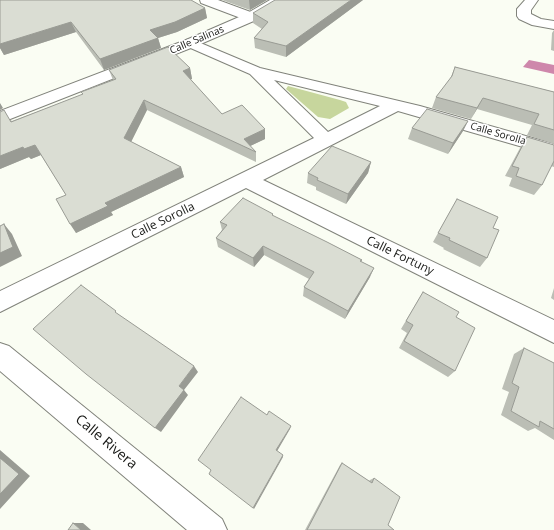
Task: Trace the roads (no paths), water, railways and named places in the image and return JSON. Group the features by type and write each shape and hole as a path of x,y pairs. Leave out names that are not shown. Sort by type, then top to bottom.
{"street":[{"path":"206,0 251,17"},
{"name":"Calle Salinas","path":"0,117 191,43 251,17 280,0"},
{"path":"532,0 524,9 524,16 537,22 554,25"},
{"name":"Calle Sorolla","path":"191,43 255,71 396,105 554,150"},
{"name":"Calle Sorolla","path":"255,71 326,140"},
{"name":"Calle Sorolla","path":"0,302 396,105"},
{"name":"Calle Fortuny","path":"246,180 554,332"},
{"name":"Calle Rivera","path":"0,355 211,530"}]}
